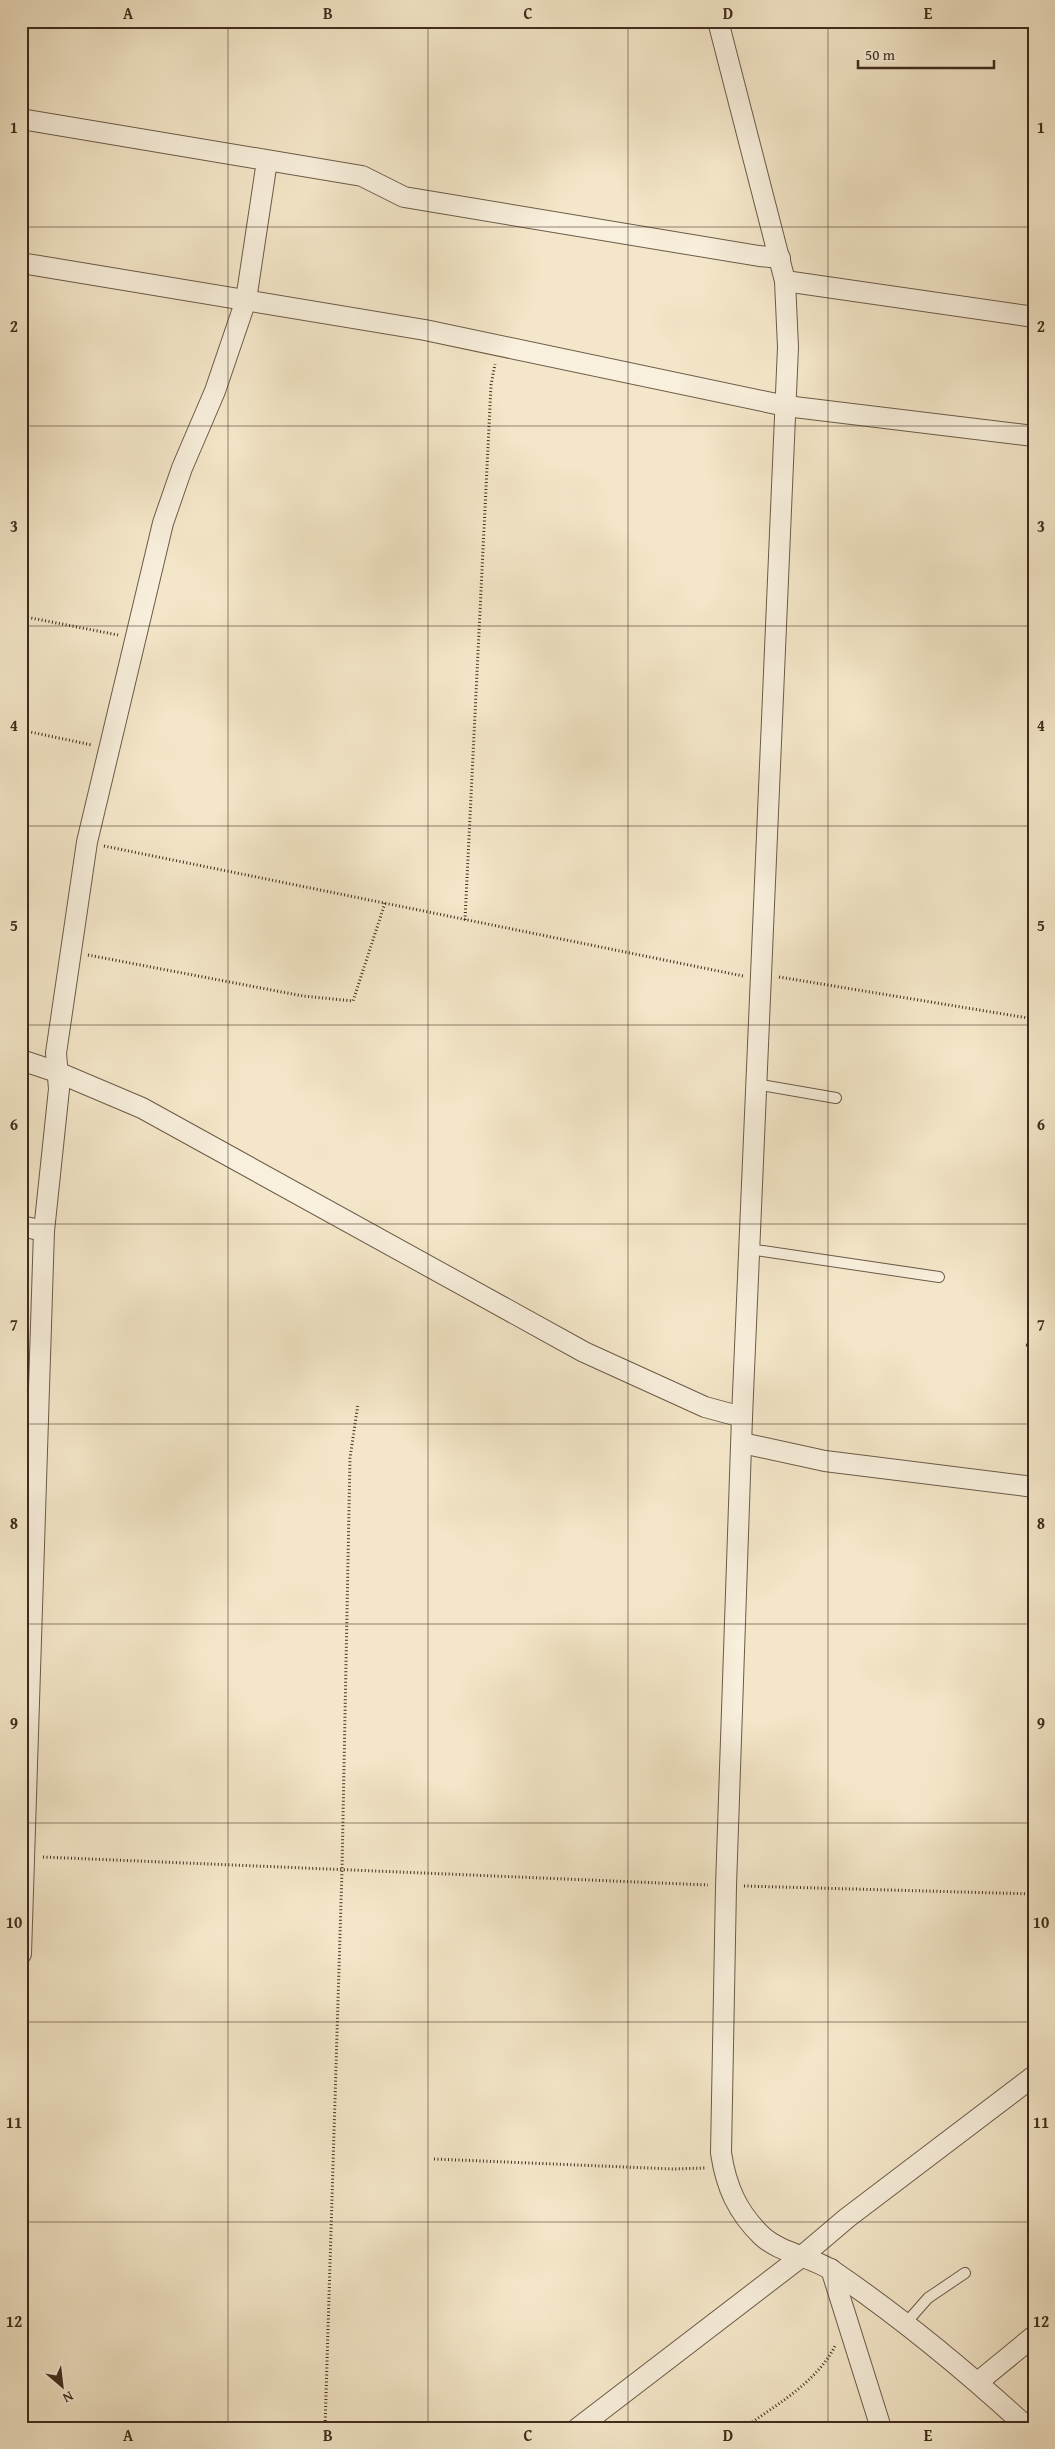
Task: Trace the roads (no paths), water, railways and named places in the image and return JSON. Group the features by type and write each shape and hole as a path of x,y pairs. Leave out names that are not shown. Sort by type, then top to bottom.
{"street":[{"path":"718,21 785,281 788,347 742,1417 726,1886 721,2153 726,2181 739,2207 763,2237 801,2257 831,2269 978,2382 1028,2428"},
{"path":"21,119 362,176 404,197 780,258"},
{"path":"21,1954 44,1232 59,1089 56,1053 87,842 163,523 182,468 215,391 246,296 267,161"},
{"path":"21,263 246,296 498,346 787,400 1034,436"},
{"path":"785,281 1034,317"},
{"path":"21,1060 57,1072 142,1108 584,1352 705,1407 742,1417"},
{"path":"21,1226 44,1232"},
{"path":"742,1443 825,1461 1034,1487"},
{"path":"578,2428 801,2257 846,2218 1034,2076"},
{"path":"831,2269 881,2428"},
{"path":"978,2382 1034,2336"}],"lane":[{"path":"756,1084 836,1098"},
{"path":"749,1249 939,1277"},
{"path":"905,2324 928,2298 965,2272"}]}
